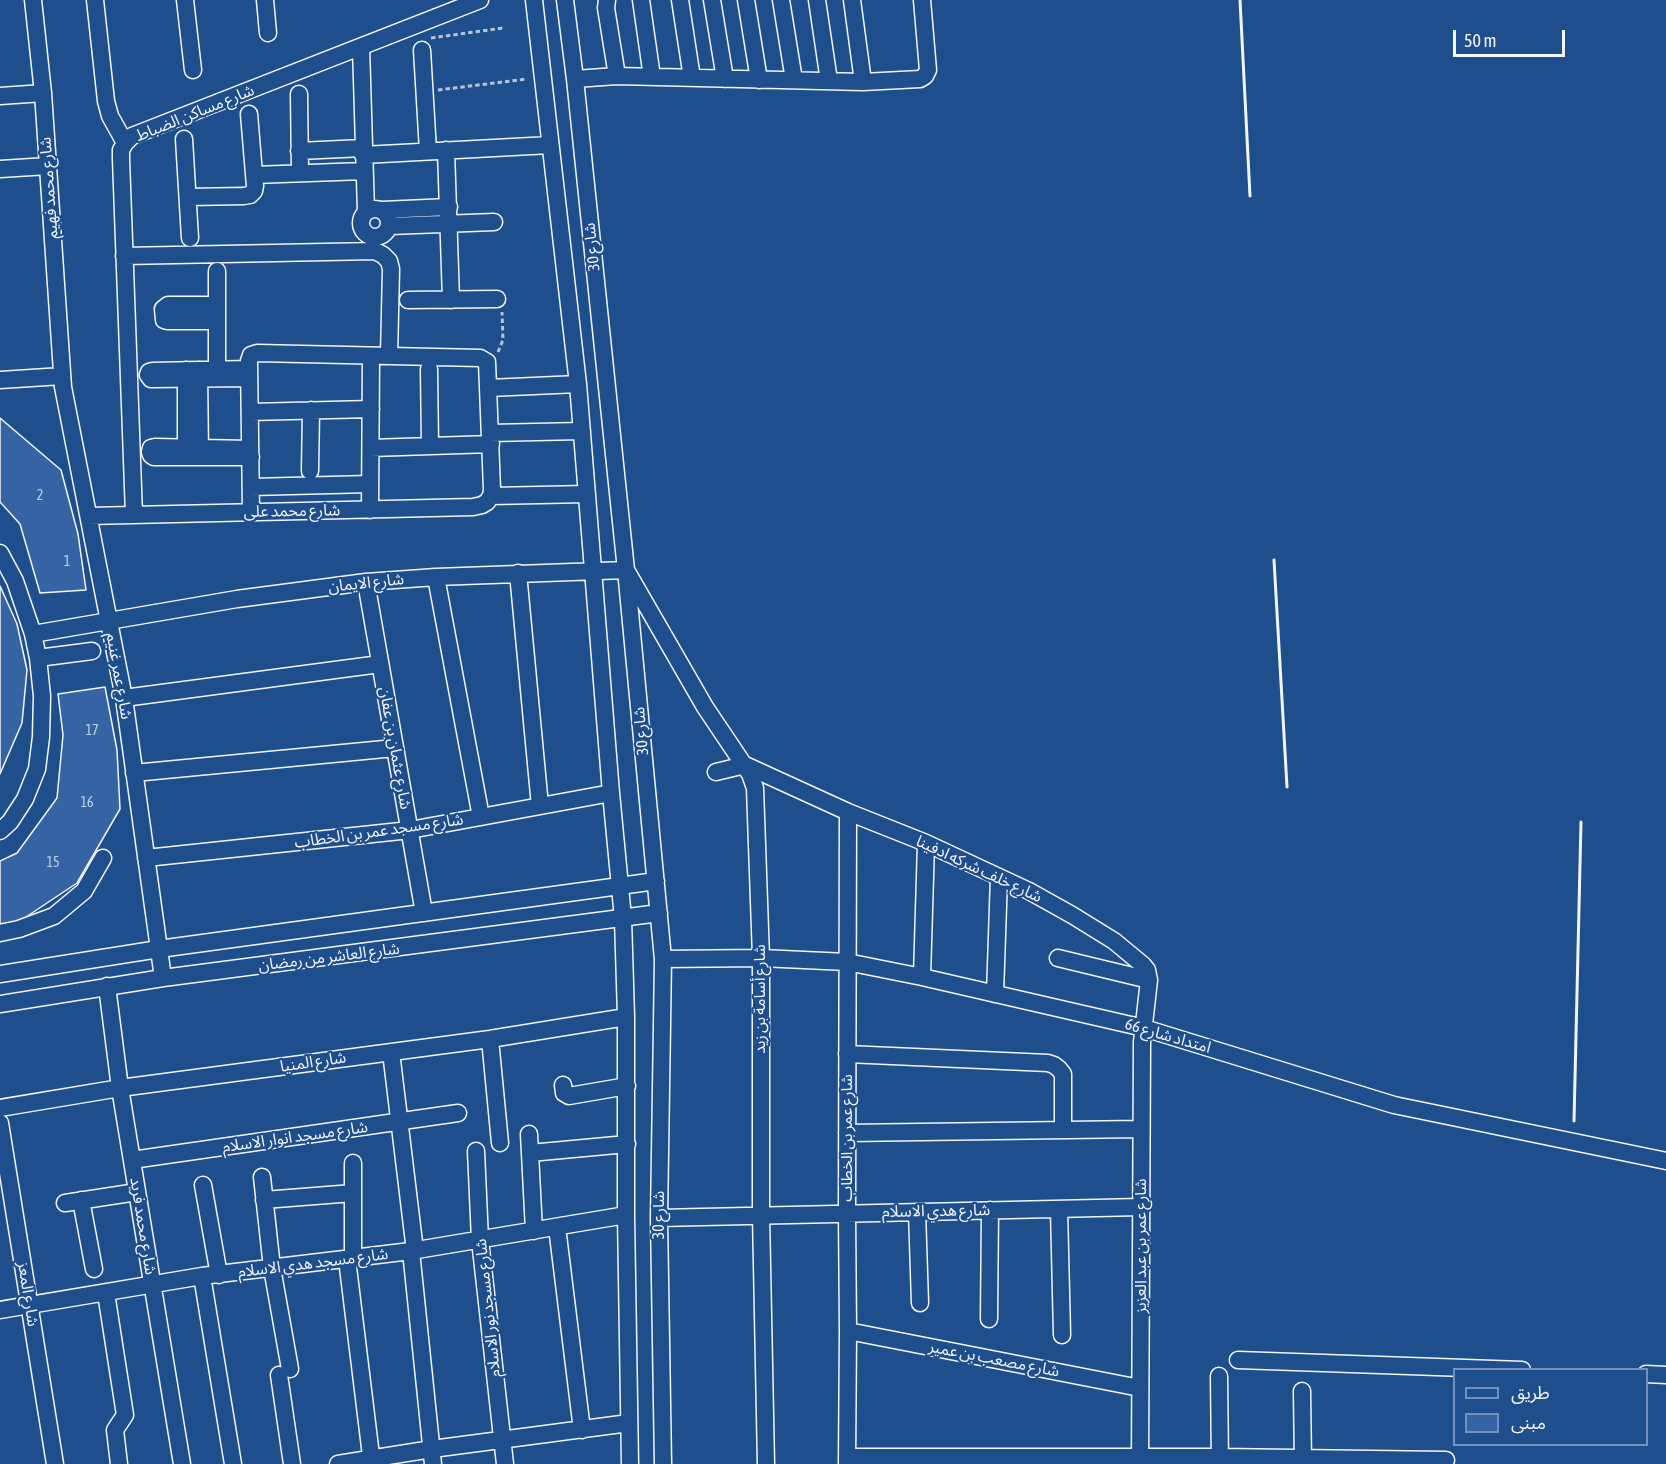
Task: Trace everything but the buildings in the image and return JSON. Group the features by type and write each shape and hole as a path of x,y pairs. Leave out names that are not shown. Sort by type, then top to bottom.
{"street":[{"name":"شارع محمد فهيم","path":"33,0 43,93 62,376"},
{"path":"95,0 106,101 110,116 125,143"},
{"path":"185,0 193,70"},
{"path":"266,0 268,33"},
{"name":"شارع مساكن الضباط","path":"134,515 121,159 125,143 132,136 480,0"},
{"name":"شارع 30","path":"534,0 578,384 623,918 627,1086 626,1215 630,1464"},
{"name":"شارع 30","path":"565,0 626,570 663,959 659,1218 663,1464"},
{"path":"607,0 606,8 617,76"},
{"path":"641,0 652,77"},
{"path":"680,0 692,78"},
{"path":"712,0 725,79"},
{"path":"746,0 759,80"},
{"path":"781,0 794,80"},
{"path":"817,0 829,81"},
{"path":"852,0 863,82"},
{"path":"575,79 617,76 863,82 920,79 928,70 922,0"},
{"path":"361,47 364,158 374,211"},
{"path":"422,50 428,151"},
{"path":"0,96 43,93"},
{"path":"299,94 300,173"},
{"path":"188,197 250,195 254,191 249,114"},
{"path":"184,139 190,238"},
{"path":"254,175 300,173 364,158 428,151 550,144"},
{"path":"446,150 451,300"},
{"path":"299,151 364,158"},
{"path":"0,170 48,166"},
{"path":"374,211 389,217 390,226 384,235 373,237 368,236 361,227 361,221 374,211 449,215 494,222"},
{"path":"390,226 449,215"},
{"path":"124,256 375,251 383,255 391,269 389,356"},
{"path":"217,271 217,374"},
{"path":"408,300 497,299"},
{"path":"251,512 249,373 251,355 257,353 480,358 487,362 491,493"},
{"path":"370,510 371,356"},
{"path":"429,369 430,446"},
{"path":"249,373 192,374 193,452 250,453"},
{"path":"0,380 62,376"},
{"name":"شارع عمر غنيم","path":"62,376 64,397 124,698 163,978"},
{"path":"489,388 578,384"},
{"path":"250,412 370,409"},
{"path":"310,471 311,410"},
{"path":"370,448 430,446 582,431"},
{"path":"251,487 370,484"},
{"name":"شارع محمد على","path":"89,516 473,507 487,502 491,493 587,494"},
{"path":"0,553 15,581 33,634 42,696 41,737 37,768 26,799 3,822"},
{"name":"شارع الايمان","path":"33,634 237,599 366,582 518,573 626,570"},
{"name":"شارع أسامة بن زيد","path":"626,570 705,707 745,765 755,788 760,958 761,1215 766,1464"},
{"path":"518,573 540,806"},
{"path":"436,577 481,817"},
{"name":"شارع عثمان بن عفان","path":"366,582 424,913"},
{"path":"38,658 92,651"},
{"path":"124,698 380,664"},
{"path":"134,773 395,748"},
{"path":"716,772 745,765"},
{"name":"شارع خلف شركه ادفينا","path":"745,765 848,812 926,843 1054,905 1114,941 1143,965 1147,970 1149,980"},
{"name":"شارع مسجد عمر بن الخطاب","path":"146,858 410,830 611,793"},
{"name":"شارع عمر بن الخطاب","path":"847,1460 848,812"},
{"path":"922,977 926,843"},
{"path":"0,933 19,929 54,915 84,891 103,858"},
{"path":"995,994 999,877"},
{"name":"شارع العاشر من رمضان","path":"0,974 159,949 656,881"},
{"name":"شارع العاشر من رمضان","path":"0,1004 163,978 659,913"},
{"name":"امتداد شارع 66","path":"663,959 760,958 847,962 922,977 1144,1028 1394,1105 1666,1161"},
{"path":"1058,958 1149,980 1144,1028"},
{"name":"شارع محمد فريد","path":"107,986 120,1088 182,1464"},
{"name":"شارع المنيا","path":"0,1108 120,1088 490,1039 626,1017"},
{"name":"شارع عمر بن عبد العزيز","path":"1140,1460 1141,1129 1144,1028"},
{"path":"490,1039 500,1143"},
{"path":"391,1052 413,1251 432,1457"},
{"path":"847,1054 1054,1065 1063,1074 1063,1130"},
{"path":"563,1085 564,1093 569,1096 627,1086"},
{"name":"شارع مسجد انوار الاسلام","path":"132,1160 458,1113"},
{"name":"شارع المعز","path":"0,1123 55,1464"},
{"path":"847,1133 1141,1129"},
{"path":"529,1134 534,1231"},
{"path":"530,1153 627,1144"},
{"name":"شارع مسجد نور الاسلام","path":"476,1151 480,1240 505,1464"},
{"path":"353,1163 350,1259 371,1461"},
{"path":"262,1177 292,1464"},
{"path":"203,1185 210,1276 233,1464"},
{"path":"94,1269 73,1202 137,1192"},
{"path":"264,1200 353,1193"},
{"name":"شارع هدي الاسلام","path":"659,1218 1141,1207"},
{"path":"1059,1209 1062,1335"},
{"path":"988,1319 990,1210"},
{"path":"917,1212 920,1303"},
{"name":"شارع مسجد هدي الاسلام","path":"0,1310 210,1276 413,1251 626,1215"},
{"path":"557,1227 582,1430"},
{"path":"106,1293 125,1415 115,1430 119,1464"},
{"name":"شارع مصعب بن عمير","path":"848,1331 1140,1388"},
{"path":"1238,1359 1470,1368"},
{"path":"1648,1374 1666,1375"},
{"path":"1219,1376 1220,1460"},
{"path":"1302,1391 1303,1461"},
{"path":"338,1464 432,1457 503,1441 629,1423"},
{"path":"847,1460 1446,1460"}],"path":[{"path":"422,50 428,39 433,37 503,28"},
{"path":"425,92 542,78"},
{"path":"488,366 503,340 502,311 497,299"}],"wall":[{"path":"1240,0 1250,196"},
{"path":"1274,560 1287,787"},
{"path":"1574,1121 1581,822"}]}
